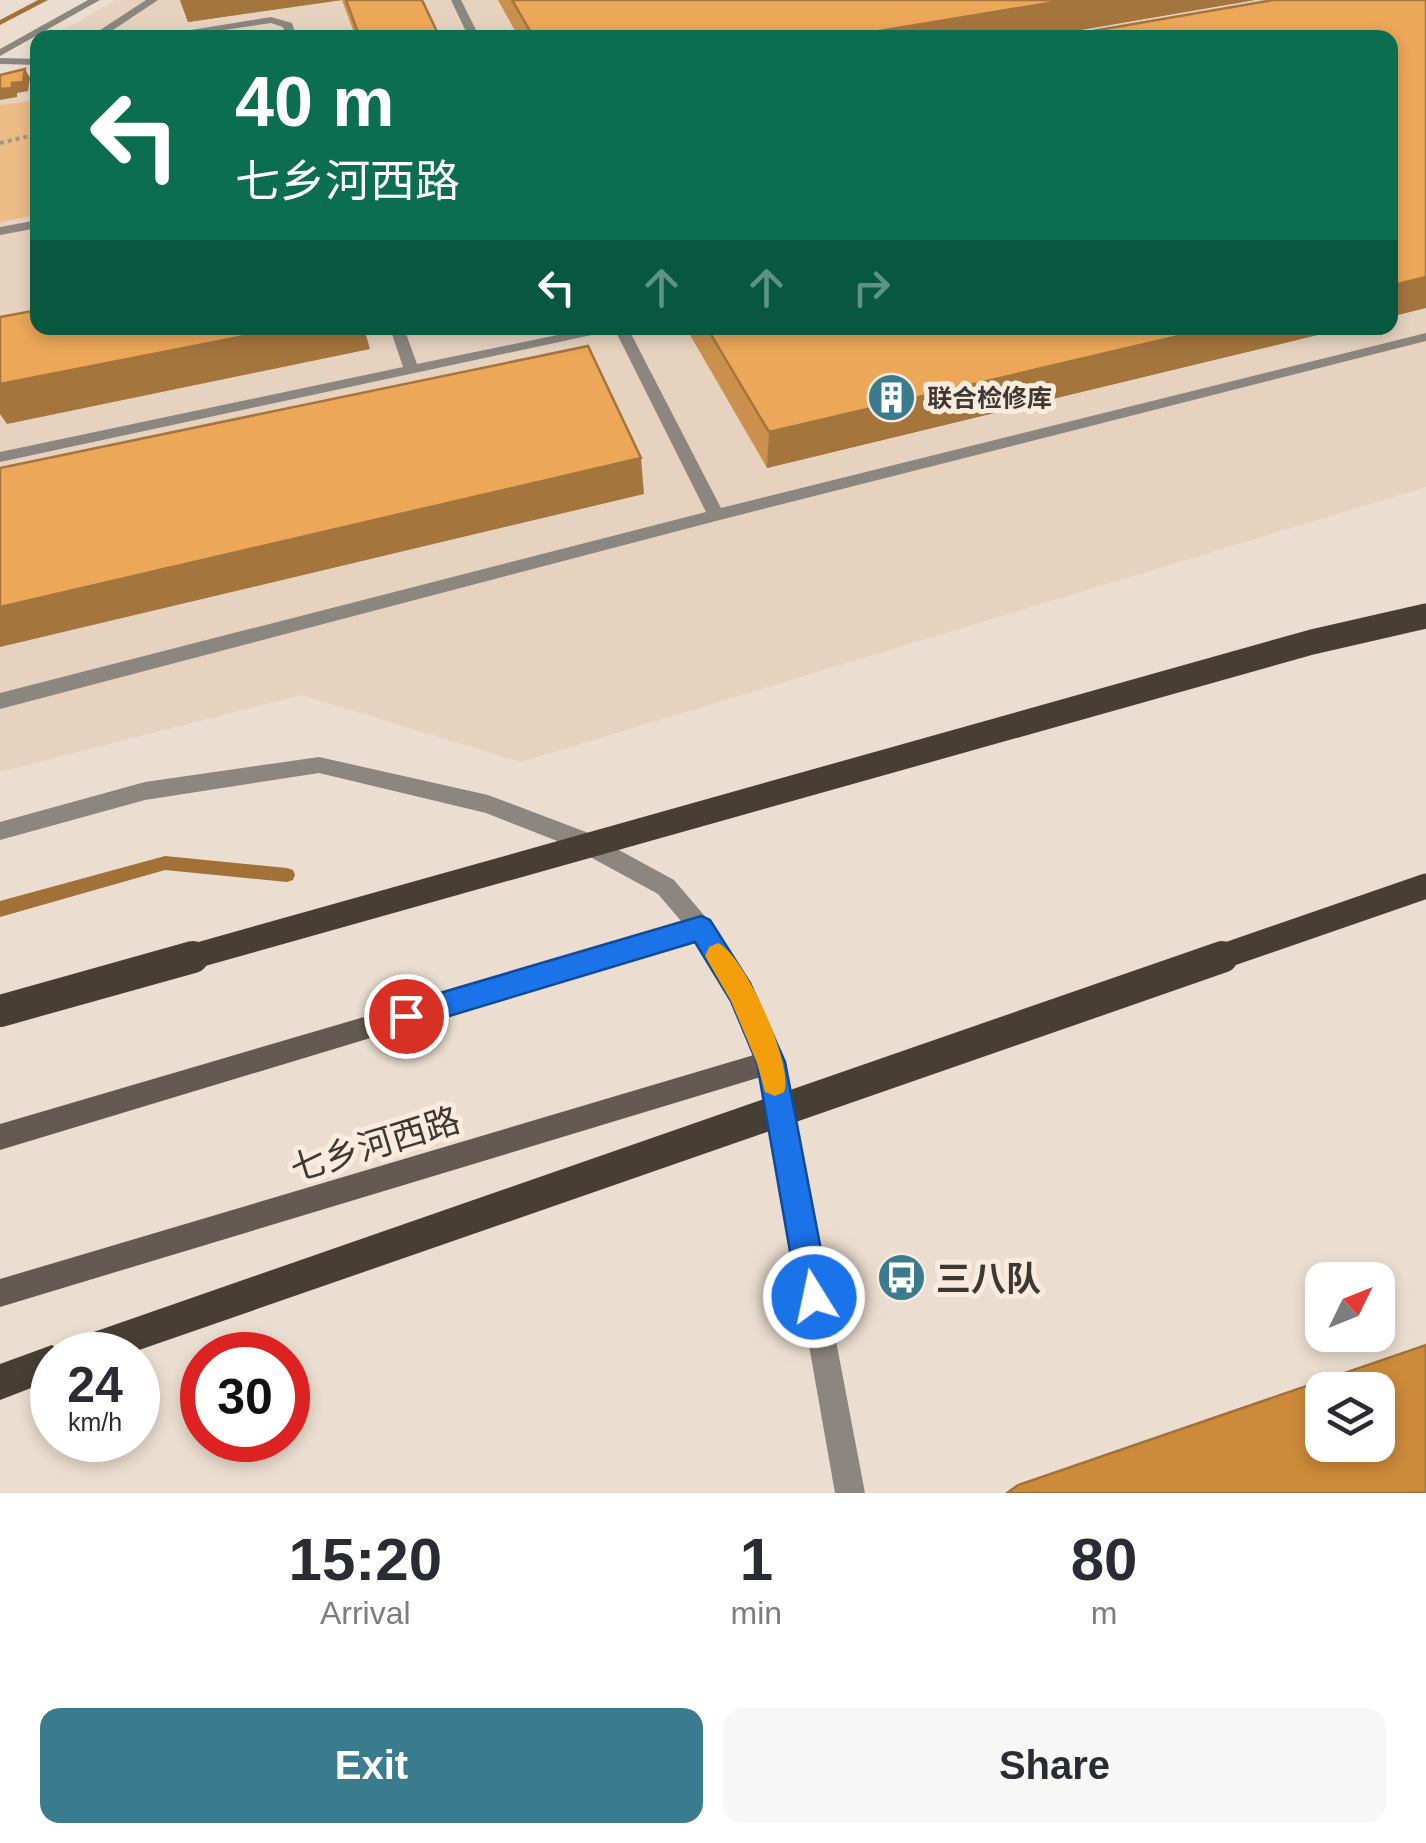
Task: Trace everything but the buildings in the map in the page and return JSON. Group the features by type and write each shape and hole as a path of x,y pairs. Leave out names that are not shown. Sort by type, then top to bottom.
{"main road":[{"path":"0,1012 1293,647 1426,616"},
{"path":"142,1332 1426,886"},
{"path":"0,1137 701,928"},
{"name":"七乡河西路","path":"0,1293 771,1062"},
{"path":"0,1382 30,1371"}],"street":[{"path":"40,30 94,0"},
{"path":"107,30 154,0"},
{"path":"456,0 471,30"},
{"path":"202,30 272,20 288,25 290,30"},
{"path":"0,52 30,35"},
{"path":"0,62 30,62"},
{"path":"0,231 30,225"},
{"path":"399,335 411,370"},
{"path":"0,457 576,335"},
{"path":"625,335 716,515"},
{"path":"0,701 716,515 1426,337"},
{"path":"0,831 145,791 318,765 488,804 578,839 666,887 701,928 741,992 771,1062 850,1493"}],"path":[{"path":"0,143 30,136"}],"shaded area":[{"path":"116,0 1426,0 1426,487 521,762 301,695 0,772 0,82 30,75 30,335 1398,335 1398,30 63,30"},
{"path":"30,101 30,216 0,222 0,105"},
{"path":"1426,1345 1426,1493 1007,1493 1018,1485 1305,1387 1305,1462 1395,1462 1395,1372 1347,1372"}],"waterway":[{"path":"0,23 44,0"},
{"path":"0,909 165,863 287,875"}],"slow traffic":[{"path":"718,956 741,992 771,1062 775,1082"}],"place":[{"name":"联合检修库","path":"892,398"},
{"name":"三八队","path":"901,1278"}],"route":[{"path":"406,1016 701,928 741,992 771,1062 814,1297"}]}
